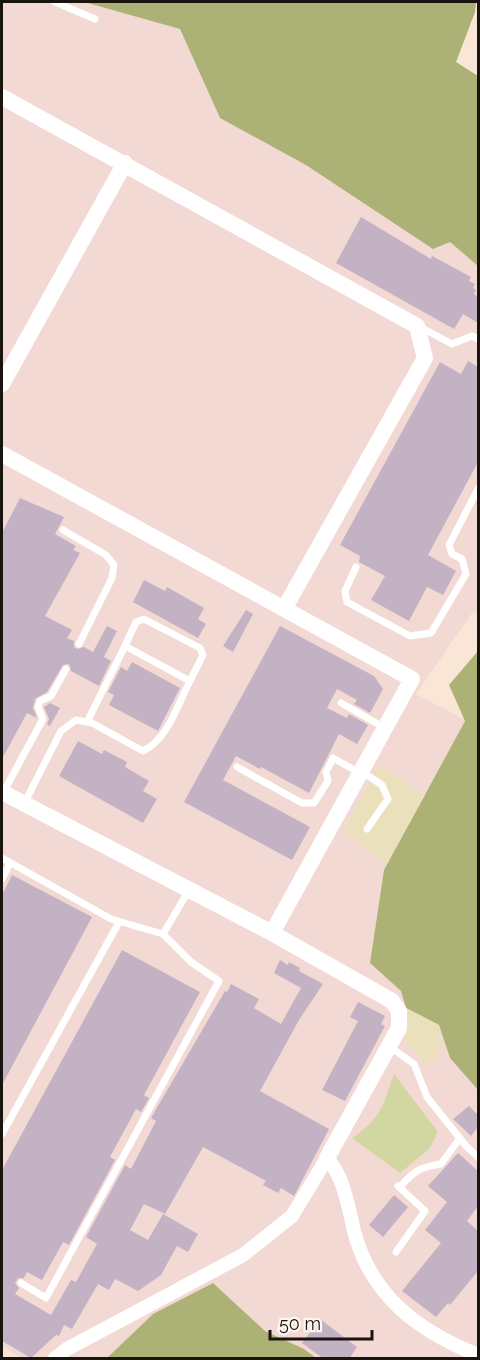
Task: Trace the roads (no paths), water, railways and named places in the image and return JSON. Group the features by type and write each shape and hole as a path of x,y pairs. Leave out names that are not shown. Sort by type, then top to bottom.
{"street":[{"path":"2,97 417,326 425,358 284,609"},
{"path":"2,384 125,164"},
{"path":"3,458 412,679 272,933"},
{"path":"2,793 272,933 392,1000 399,1011 399,1028 292,1216 252,1248 67,1349 55,1359"},
{"path":"327,1158 342,1184 363,1257 372,1276 388,1298 399,1309 438,1337 478,1355"}],"lane":[{"path":"55,2 95,19"},
{"path":"417,326 452,344 472,336 478,339"},
{"path":"356,567 345,591 347,602 410,636 431,633 466,574 462,560 452,554 449,545 478,489"},
{"path":"63,530 106,555 114,565 112,578 79,644"},
{"path":"24,804 61,731 76,720 87,722 93,723 143,751 152,747 163,734 203,655 200,648 144,619 136,622 87,722"},
{"path":"125,646 190,681"},
{"path":"2,793 43,719 38,707 40,701 51,696 66,669"},
{"path":"341,703 385,728"},
{"path":"237,767 302,803 314,803 328,781 326,772 333,758 382,785 388,799 367,829"},
{"path":"2,858 111,920 163,934 191,963 219,981 46,1298 21,1283"},
{"path":"2,879 10,863"},
{"path":"163,934 189,890"},
{"path":"2,1134 119,922"},
{"path":"389,1046 414,1064 428,1097 478,1157"},
{"path":"396,1252 425,1211 399,1186 423,1166 441,1164 460,1138"}]}
